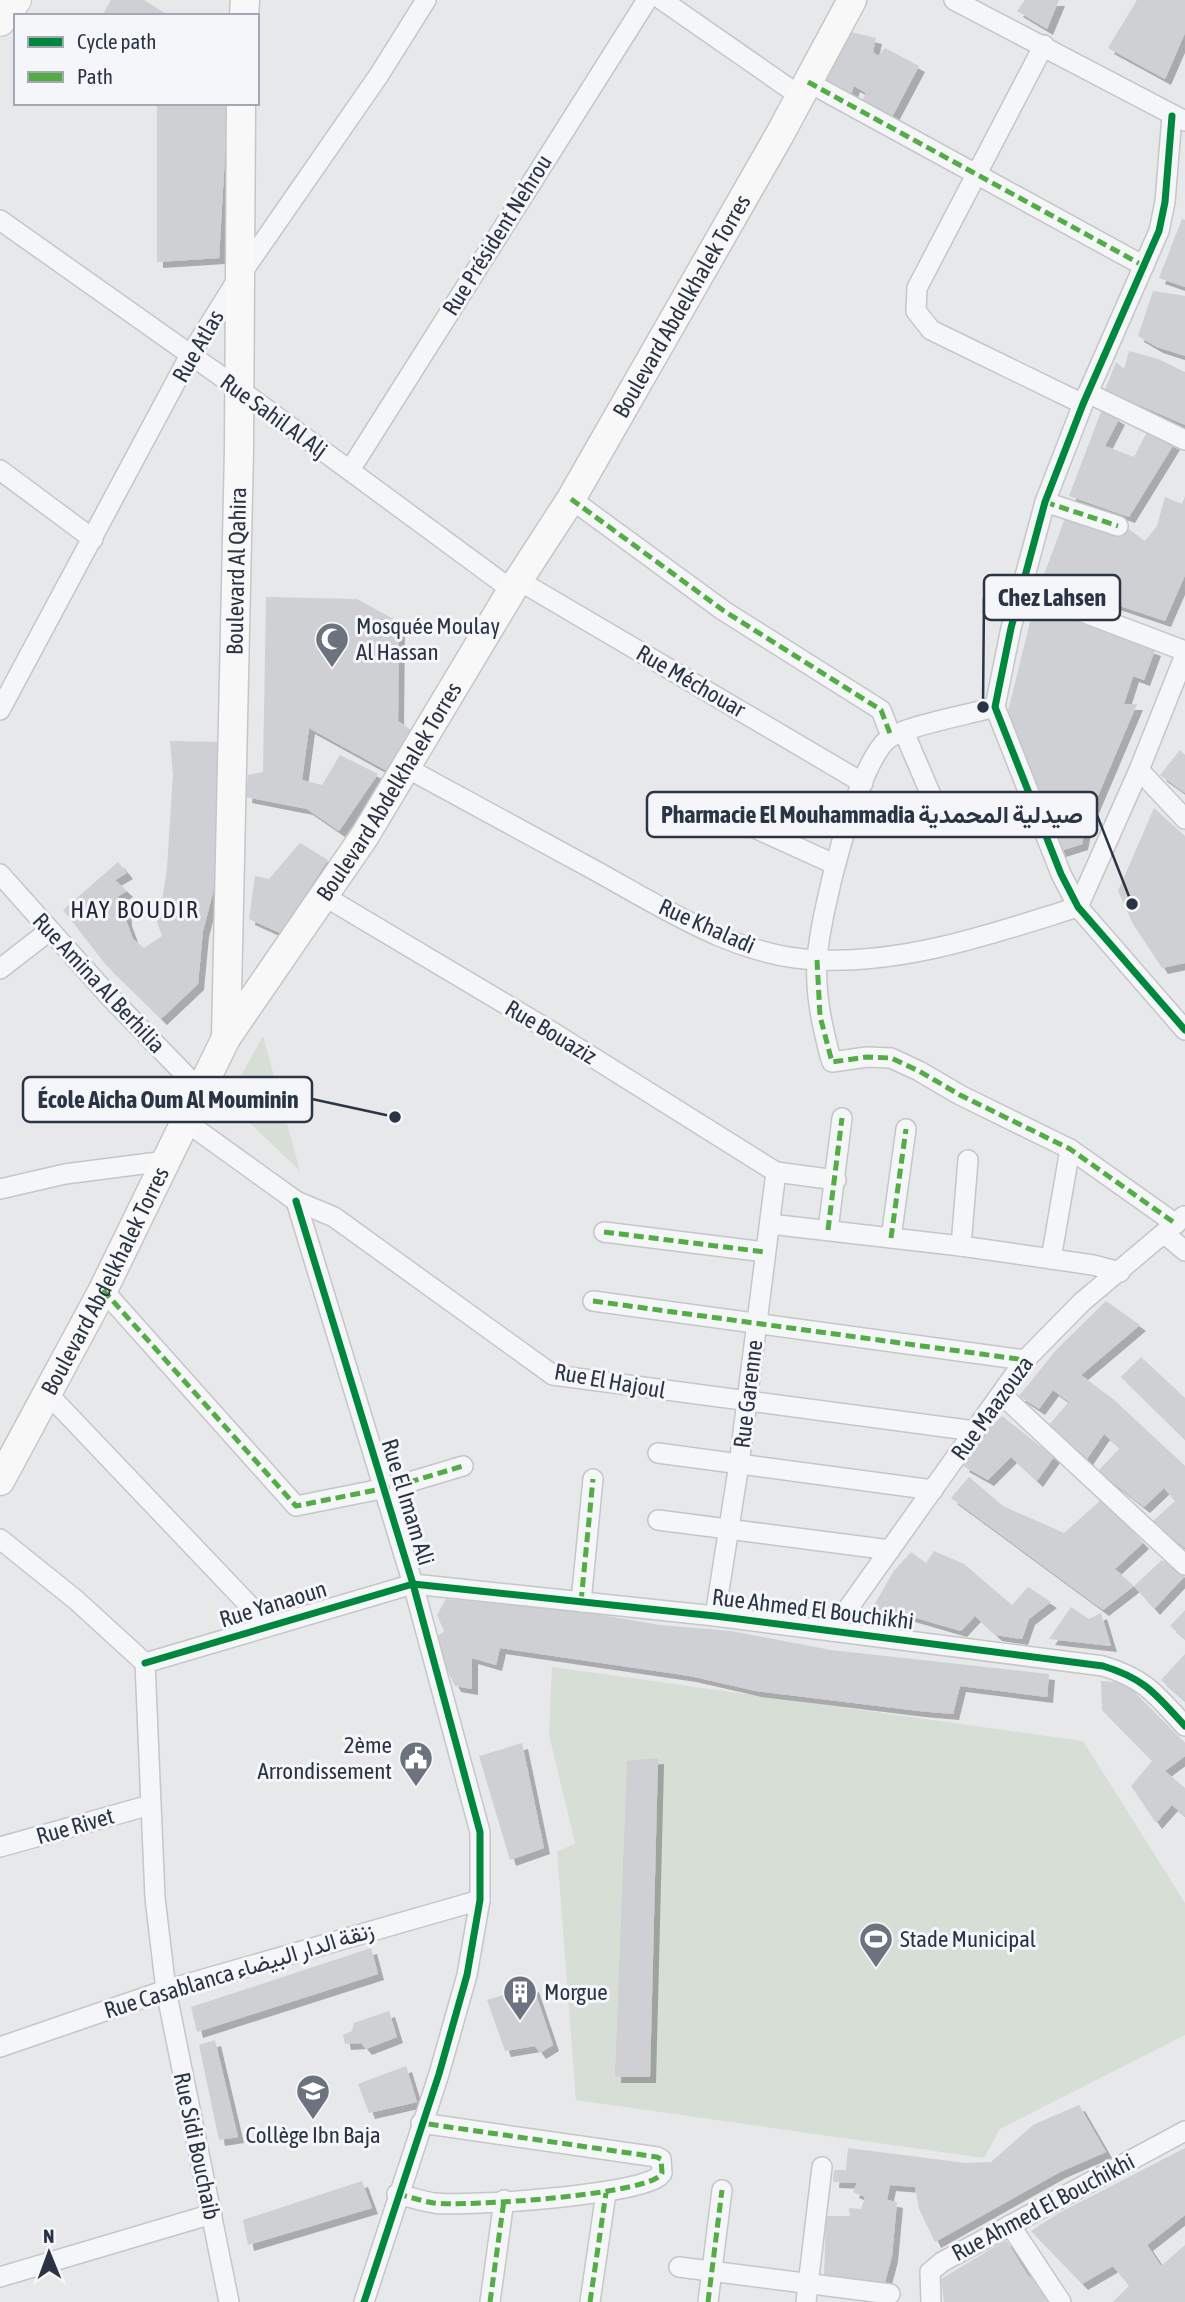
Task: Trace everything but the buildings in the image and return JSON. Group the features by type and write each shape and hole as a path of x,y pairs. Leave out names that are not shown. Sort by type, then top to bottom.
{"main road":[{"path":"0,21 16,0"},
{"name":"Boulevard Abdelkhalek Torres","path":"0,1481 49,1395 103,1290 226,1038 324,897 515,585 571,499 852,0"},
{"name":"Boulevard Al Qahira","path":"226,1038 239,389 241,105"}],"street":[{"name":"Rue Atlas","path":"0,710 189,356 239,276 379,75 426,0"},
{"name":"Rue Président Nehrou","path":"350,470 647,0"},
{"path":"662,0 804,89 976,172 1144,266"},
{"path":"954,0 1044,45 1178,118 1163,214 1144,266 1085,399 1045,502 995,707 1060,874 1078,907 1185,1030"},
{"path":"1044,45 917,288 917,316 931,330 1085,399 1185,440"},
{"name":"Rue Sahil Al Alj","path":"0,220 515,585"},
{"path":"0,470 93,539"},
{"path":"571,499 724,611 881,710 898,734 940,816"},
{"path":"1045,502 1118,526"},
{"name":"Rue Méchouar","path":"515,585 863,783"},
{"path":"1023,589 1185,653 1139,770 1078,907"},
{"path":"995,707 898,734 873,758 834,864 817,960 820,1016 832,1062 867,1057 891,1058 1070,1149 1175,1224 1185,1251"},
{"name":"Rue Khaladi","path":"405,767 702,929 767,951 817,960 852,960 929,951 1078,907"},
{"path":"1139,770 1185,819"},
{"path":"704,805 834,864"},
{"name":"Rue Amina Al Berhilia","path":"0,874 49,931 200,1090"},
{"name":"Rue Bouaziz","path":"324,897 554,1033 776,1172"},
{"path":"0,969 49,931"},
{"path":"828,1230 842,1118"},
{"path":"185,1121 296,1201"},
{"path":"891,1238 906,1129"},
{"path":"1051,1259 1070,1149"},
{"path":"961,1247 968,1160"},
{"path":"0,1189 65,1174 166,1161"},
{"path":"776,1172 836,1180"},
{"name":"Rue Garenne","path":"715,1616 739,1464 776,1172"},
{"name":"Rue El Hajoul","path":"296,1201 334,1217 553,1375 975,1431"},
{"name":"Rue El Imam Ali","path":"296,1201 413,1584 480,1832 480,1900 467,1975 439,2074 397,2194 364,2302"},
{"path":"769,1224 1051,1259 1120,1272"},
{"name":"Rue Maazouza","path":"832,1632 1025,1360 1082,1302 1175,1224"},
{"path":"604,1232 765,1252"},
{"path":"103,1290 296,1506 463,1466"},
{"path":"593,1301 1025,1360"},
{"path":"1001,1394 1185,1565"},
{"path":"49,1395 269,1626"},
{"path":"658,1453 933,1490"},
{"path":"581,1602 593,1479"},
{"path":"658,1520 890,1550"},
{"path":"0,1539 76,1600 145,1663 155,1898 166,1990"},
{"name":"Rue Yanaoun","path":"145,1663 413,1584"},
{"name":"Rue Ahmed El Bouchikhi","path":"413,1584 715,1616 1103,1666 1132,1675 1146,1685 1185,1726"},
{"name":"Rue Rivet","path":"0,1847 150,1805"},
{"name":"Rue Casablanca زنقة الدار البيضاء","path":"0,2047 166,1990 480,1900"},
{"name":"Rue Sidi Bouchaib","path":"166,1990 229,2302"},
{"path":"397,2194 436,2203 504,2200 606,2193 660,2178 661,2159 421,2123"},
{"name":"Rue Ahmed El Bouchikhi","path":"931,2302 930,2272 942,2262 1185,2131"},
{"path":"807,2292 822,2167"},
{"path":"708,2302 722,2190"},
{"path":"590,2302 606,2193"},
{"path":"490,2302 504,2200"},
{"path":"0,2277 212,2214"},
{"path":"1010,2225 1061,2302"},
{"path":"679,2267 711,2271 807,2292 890,2294"}],"shaded area":[{"path":"263,1036 300,1171 227,1101"},
{"name":"Stade Municipal","path":"552,1667 1083,1741 1185,1903 1185,2035 1000,2129 984,2158 576,2100 557,1852 575,1843 549,1735"}],"marked path":[{"path":"808,82 1144,266"},
{"path":"571,499 724,611 881,710 891,736"},
{"path":"1045,502 1118,526"},
{"path":"817,960 820,1016 832,1062 867,1057 891,1058 919,1071 960,1095 1070,1149 1176,1224"},
{"path":"828,1230 842,1118"},
{"path":"891,1238 906,1129"},
{"path":"604,1232 765,1252"},
{"path":"103,1290 296,1506 396,1486 463,1466"},
{"path":"593,1301 1025,1360"},
{"path":"581,1602 593,1479"},
{"path":"397,2194 434,2203 452,2204 556,2198 627,2188 651,2181 662,2173 661,2159 657,2157 421,2123"},
{"path":"708,2302 722,2190"},
{"path":"590,2302 606,2193"},
{"path":"490,2302 504,2200"}],"cycle path":[{"path":"1172,116 1165,202 1159,231 1083,404 1045,502 1011,628 995,707 1061,874 1078,907 1185,1030"},
{"path":"296,1201 413,1584 480,1832 480,1900 467,1975 439,2074 364,2302"},
{"path":"145,1663 413,1584 715,1616 1103,1666 1130,1676 1149,1689 1185,1726"}],"place":[{"name":"Mosquée Moulay Al Hassan","path":"332,669"},
{"name":"Chez Lahsen","path":"983,707"},
{"name":"Pharmacie El Mouhammadia صيدلية المحمدية","path":"1132,904"},
{"name":"École Aicha Oum Al Mouminin","path":"395,1117"},
{"name":"2ème Arrondissement","path":"416,1788"},
{"name":"Stade Municipal","path":"876,1969"},
{"name":"Morgue","path":"520,2022"},
{"name":"Collège Ibn Baja","path":"313,2121"}],"district":[{"name":"HAY BOUDIR","path":"135,909"}]}
